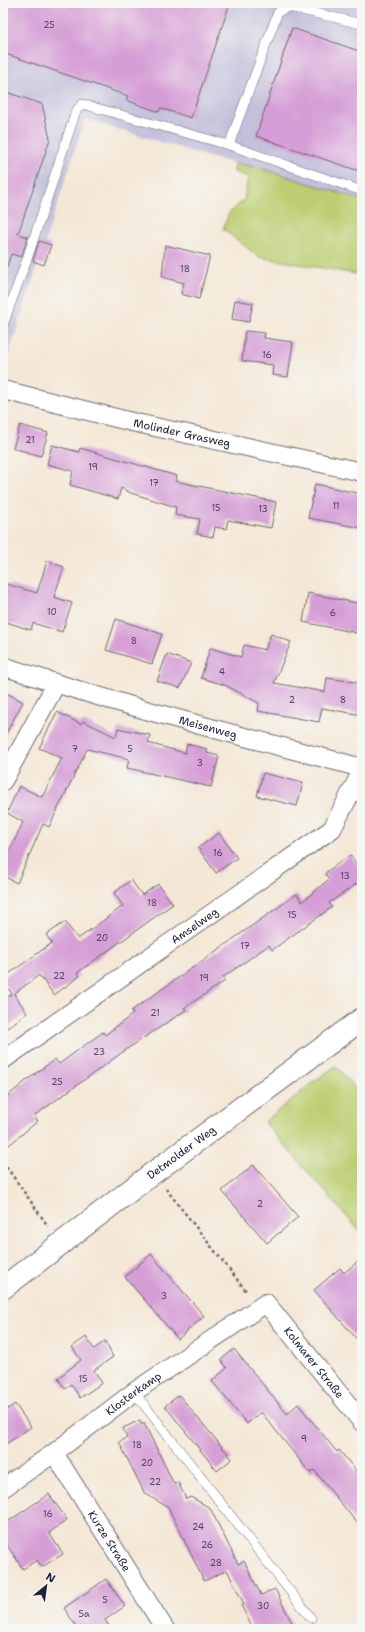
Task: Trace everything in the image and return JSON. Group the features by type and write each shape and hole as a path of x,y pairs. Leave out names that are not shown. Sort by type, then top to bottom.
{"street":[{"name":"Molinder Grasweg","path":"3,390 132,422 362,472"},
{"name":"Meisenweg","path":"3,666 56,684 184,721 362,768"},
{"path":"3,781 56,684"},
{"name":"Amselweg","path":"3,1060 332,829 362,771"},
{"name":"Detmolder Weg","path":"3,1288 153,1173 362,1019"},
{"name":"Klosterkamp","path":"3,1488 54,1453 134,1392 263,1306"},
{"name":"Kolmarer Straße","path":"263,1306 362,1422"},
{"name":"Kurze Straße","path":"54,1453 165,1629"}],"lane":[{"path":"229,145 278,12 289,7 362,24"},
{"path":"3,325 27,259 76,111 82,104 229,145 362,191"},
{"path":"134,1392 311,1618"}],"path":[{"path":"3,1162 62,1244"},
{"path":"153,1173 263,1306"}],"shaded area":[{"path":"3,3 362,3 362,200 260,168 216,159 85,119 3,372"}],"green space":[{"path":"234,163 260,168 362,200 362,275 259,257 223,229 229,213 244,200 248,177 234,172"},
{"path":"336,1066 362,1096 362,1234 264,1122 317,1079"}],"building":[{"path":"3,3 230,3 191,118 160,108 159,112 126,100 128,96 3,53"},
{"path":"292,28 362,52 362,172 256,136"},
{"path":"3,91 42,104 50,139 18,234 28,237 21,257 11,254 6,269 3,268"},
{"path":"39,241 51,245 44,265 33,261"},
{"path":"165,245 210,256 199,299 181,294 184,283 162,277"},
{"path":"235,300 253,303 249,322 232,319"},
{"path":"245,331 265,333 264,338 293,342 288,377 272,375 273,365 242,361"},
{"path":"20,425 48,433 41,456 13,448"},
{"path":"52,445 79,452 80,448 177,476 175,481 276,502 271,528 228,520 226,529 215,527 213,537 197,534 200,519 175,515 176,507 131,493 121,488 118,499 70,485 73,471 47,464"},
{"path":"315,484 362,494 362,528 308,518"},
{"path":"47,561 64,567 54,597 72,603 62,632 33,623 31,630 3,621 3,583 37,593"},
{"path":"308,593 362,604 362,634 303,622"},
{"path":"116,619 162,634 152,664 106,650"},
{"path":"271,634 291,642 274,683 325,692 327,678 362,683 362,715 322,708 319,722 258,711 259,703 225,685 201,678 210,648 241,657 244,645 265,650"},
{"path":"167,654 191,663 180,688 157,681"},
{"path":"3,691 23,702 3,739"},
{"path":"57,712 81,724 83,721 116,737 118,728 150,735 148,743 185,753 187,744 207,749 207,753 219,756 211,787 127,768 129,759 87,749 49,827 43,824 17,883 3,876 3,865 23,822 7,813 19,786 42,797 62,758 39,748"},
{"path":"263,773 303,783 297,806 257,796"},
{"path":"219,833 237,858 216,873 198,848"},
{"path":"350,855 362,871 362,880 329,903 332,907 272,950 269,945 222,978 225,981 184,1008 186,1010 127,1049 34,1116 38,1121 3,1150 3,1100 55,1059 59,1064 103,1032 105,1035 133,1014 131,1011 297,894 302,902 329,879 325,873"},
{"path":"131,880 142,895 158,884 173,904 77,973 80,976 54,995 39,975 14,994 27,1013 3,1031 3,1000 12,994 3,981 3,978 52,943 46,935 65,922 78,939 123,906 114,893"},
{"path":"253,1165 298,1217 267,1243 222,1191"},
{"path":"151,1254 204,1316 178,1339 125,1277"},
{"path":"362,1258 362,1345 314,1290 340,1268 344,1273"},
{"path":"86,1337 94,1349 105,1341 113,1357 94,1370 102,1383 80,1398 71,1384 65,1389 58,1378 81,1360 72,1347"},
{"path":"234,1349 287,1414 298,1404 337,1452 339,1450 362,1478 362,1529 314,1470 310,1473 261,1412 247,1424 212,1381 227,1368 221,1360"},
{"path":"179,1395 232,1459 217,1471 165,1406"},
{"path":"15,1404 31,1427 3,1446 3,1412"},
{"path":"140,1420 142,1425 144,1423 174,1484 178,1482 186,1499 191,1497 210,1508 238,1564 244,1561 261,1595 275,1589 295,1629 253,1629 241,1605 244,1604 227,1570 204,1581 168,1507 145,1494 119,1442 127,1438 123,1428"},
{"path":"49,1494 67,1520 49,1533 63,1554 42,1567 37,1560 23,1569 3,1539 3,1525"},
{"path":"106,1579 125,1606 105,1620 111,1629 78,1629 64,1608"}]}
